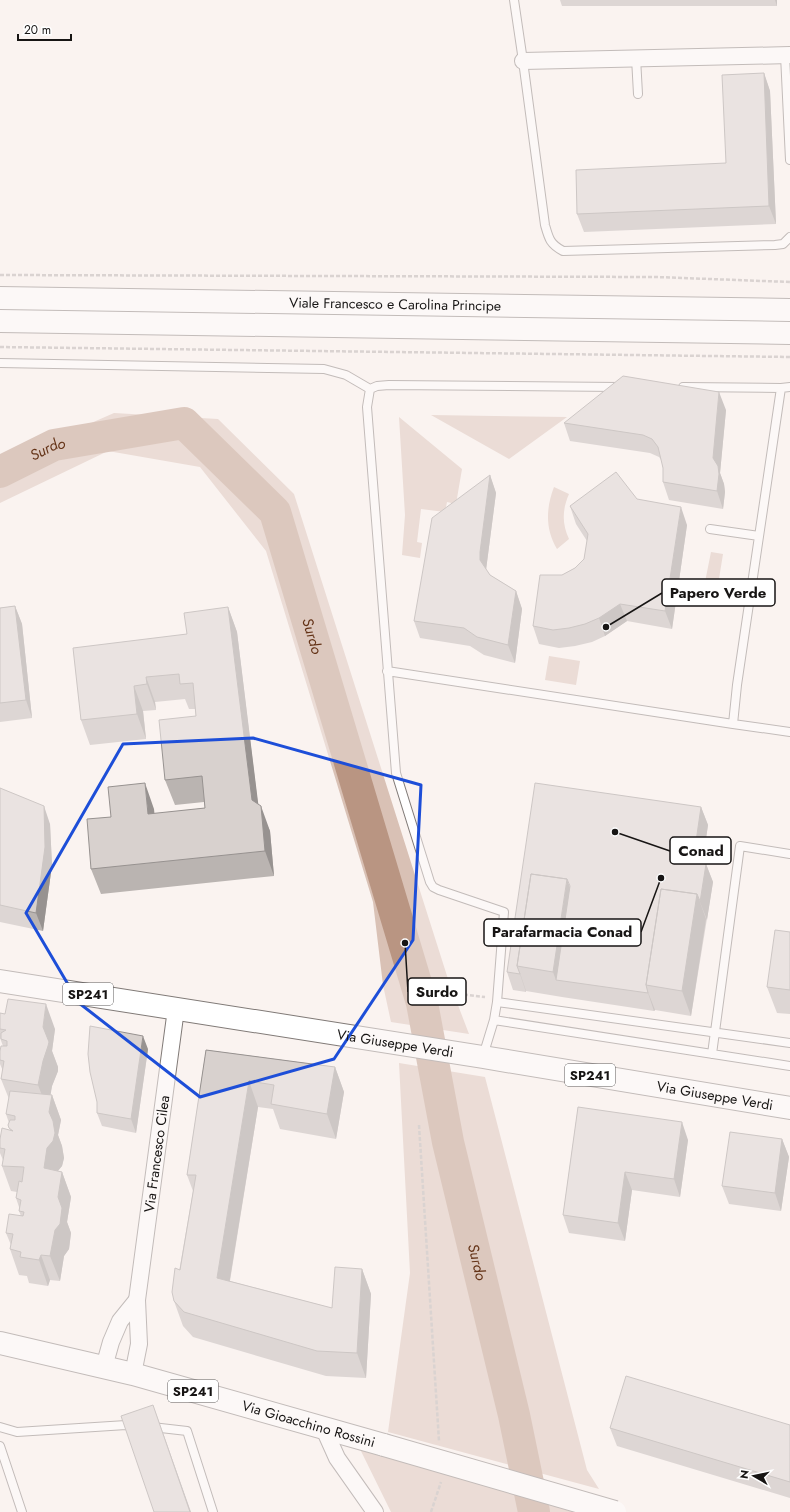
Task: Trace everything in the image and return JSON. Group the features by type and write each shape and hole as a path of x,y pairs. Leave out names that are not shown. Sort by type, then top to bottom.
{"street":[{"path":"524,62 788,55"},
{"name":"Viale Francesco e Carolina Principe","path":"0,298 790,310"},
{"name":"Viale Francesco e Carolina Principe","path":"0,321 790,333"},
{"name":"Via Giuseppe Verdi","path":"0,981 483,1057 790,1108"},
{"name":"Via Francesco Cilea","path":"133,1374 139,1344 137,1300 176,1008"},
{"path":"104,1368 111,1342 120,1321 137,1300"},
{"name":"Via Gioacchino Rossini","path":"0,1343 133,1374 615,1512"},
{"path":"324,1429 337,1458 375,1512"}],"lane":[{"path":"514,0 546,225 548,236 554,246 563,251 775,245 783,244 790,237"},
{"path":"788,55 790,160"},
{"path":"636,58 638,94"},
{"path":"0,363 324,369 346,375 370,389"},
{"path":"370,389 378,386 389,385 629,387"},
{"path":"677,387 790,387"},
{"path":"733,724 781,388"},
{"path":"370,389 367,407 396,773 430,882 439,890 504,912 497,1000 494,1020 483,1057"},
{"path":"710,529 759,536"},
{"path":"387,671 790,732"},
{"path":"712,1054 740,846 790,854"},
{"path":"497,1000 790,1043"},
{"path":"494,1020 790,1066"},
{"path":"0,1427 17,1432 126,1425 187,1431 213,1512"},
{"path":"0,1446 22,1512"}],"path":[{"path":"0,275 649,277 790,282"},
{"path":"0,347 790,357"},
{"path":"458,994 497,1000"},
{"path":"419,1125 439,1441"},
{"path":"431,1512 442,1481"}],"highlighted area":[{"path":"253,738 421,785 413,940 334,1059 200,1097 79,1003 26,913 123,744"}],"shaded area":[{"path":"114,413 218,419 294,494 448,979 469,1034 391,1022 383,985 373,902 266,551 200,467 108,451 0,503 0,463"},
{"path":"431,415 567,417 509,459"},
{"path":"399,417 462,469 456,504 447,502 445,512 421,509 417,542 422,543 420,558 402,555 405,515"},
{"path":"554,487 569,494 564,511 564,522 569,539 557,549 550,534 548,518 549,503"},
{"path":"711,552 723,554 718,585 705,582"},
{"path":"549,656 580,661 576,685 545,680"},
{"path":"399,1063 485,1077 587,1470 599,1489 388,1432 410,1273"},
{"path":"358,1445 573,1512 391,1512"}],"building":[{"path":"764,73 769,206 577,214 576,170 726,163 722,75"},
{"path":"623,376 719,392 713,458 718,466 719,474 717,491 663,482 663,468 658,447 652,439 643,435 564,423"},
{"path":"616,472 637,499 681,507 665,611 620,604 599,618 585,624 553,630 533,626 540,575 562,575 575,568 584,559 588,534 570,506"},
{"path":"490,475 480,560 490,575 516,591 508,645 477,637 464,628 414,621 432,518"},
{"path":"15,606 26,700 0,703 0,608"},
{"path":"228,607 252,800 261,806 265,851 91,869 87,819 111,817 108,787 145,783 148,814 205,808 202,776 165,780 159,720 196,716 193,683 180,684 179,674 146,677 147,684 134,686 137,714 81,720 73,648 187,634 184,613"},
{"path":"535,783 701,807 693,862 706,864 700,902 697,894 661,889 646,985 648,993 556,980 570,886 567,879 531,874 517,966 520,974 507,972"},
{"path":"0,788 44,806 45,847 36,913 0,905"},
{"path":"531,874 567,879 553,972 517,966"},
{"path":"661,889 697,894 682,991 646,985"},
{"path":"775,930 790,932 790,990 767,987"},
{"path":"8,999 46,1004 43,1027 49,1042 38,1085 1,1079 4,1061 0,1060 0,1051 1,1046 7,1046 7,1041 1,1039 1,1033 6,1030 0,1029 0,1013 5,1014"},
{"path":"90,1026 143,1036 131,1119 97,1113 97,1102 90,1072 88,1054"},
{"path":"206,1050 335,1067 327,1114 271,1104 274,1085 249,1081 217,1278 332,1308 335,1267 362,1269 357,1353 317,1351 184,1312 174,1301 172,1292 175,1268 180,1270 196,1175 187,1175"},
{"path":"10,1091 52,1095 49,1112 53,1121 55,1133 53,1141 47,1148 44,1168 62,1172 58,1197 62,1208 60,1224 55,1230 50,1256 41,1255 39,1260 20,1257 21,1252 10,1249 13,1234 6,1233 9,1214 23,1216 24,1212 19,1211 21,1200 16,1198 19,1181 22,1182 24,1167 2,1166 5,1149 0,1148 2,1128 13,1131 8,1125 10,1120 15,1120 15,1116 6,1114"},
{"path":"578,1107 682,1122 674,1179 625,1172 618,1223 563,1215"},
{"path":"730,1132 782,1139 775,1193 722,1186"},
{"path":"626,1376 790,1425 790,1482 610,1428"},
{"path":"153,1405 190,1512 154,1512 121,1416"}],"waterway":[{"name":"Surdo","path":"0,472 54,445 184,423 275,512 422,1003 448,1142 514,1415 534,1512"}],"place":[{"name":"Papero Verde","path":"606,627"},
{"name":"Conad","path":"615,832"},
{"name":"Parafarmacia Conad","path":"661,878"},
{"name":"Surdo","path":"405,943"}]}
